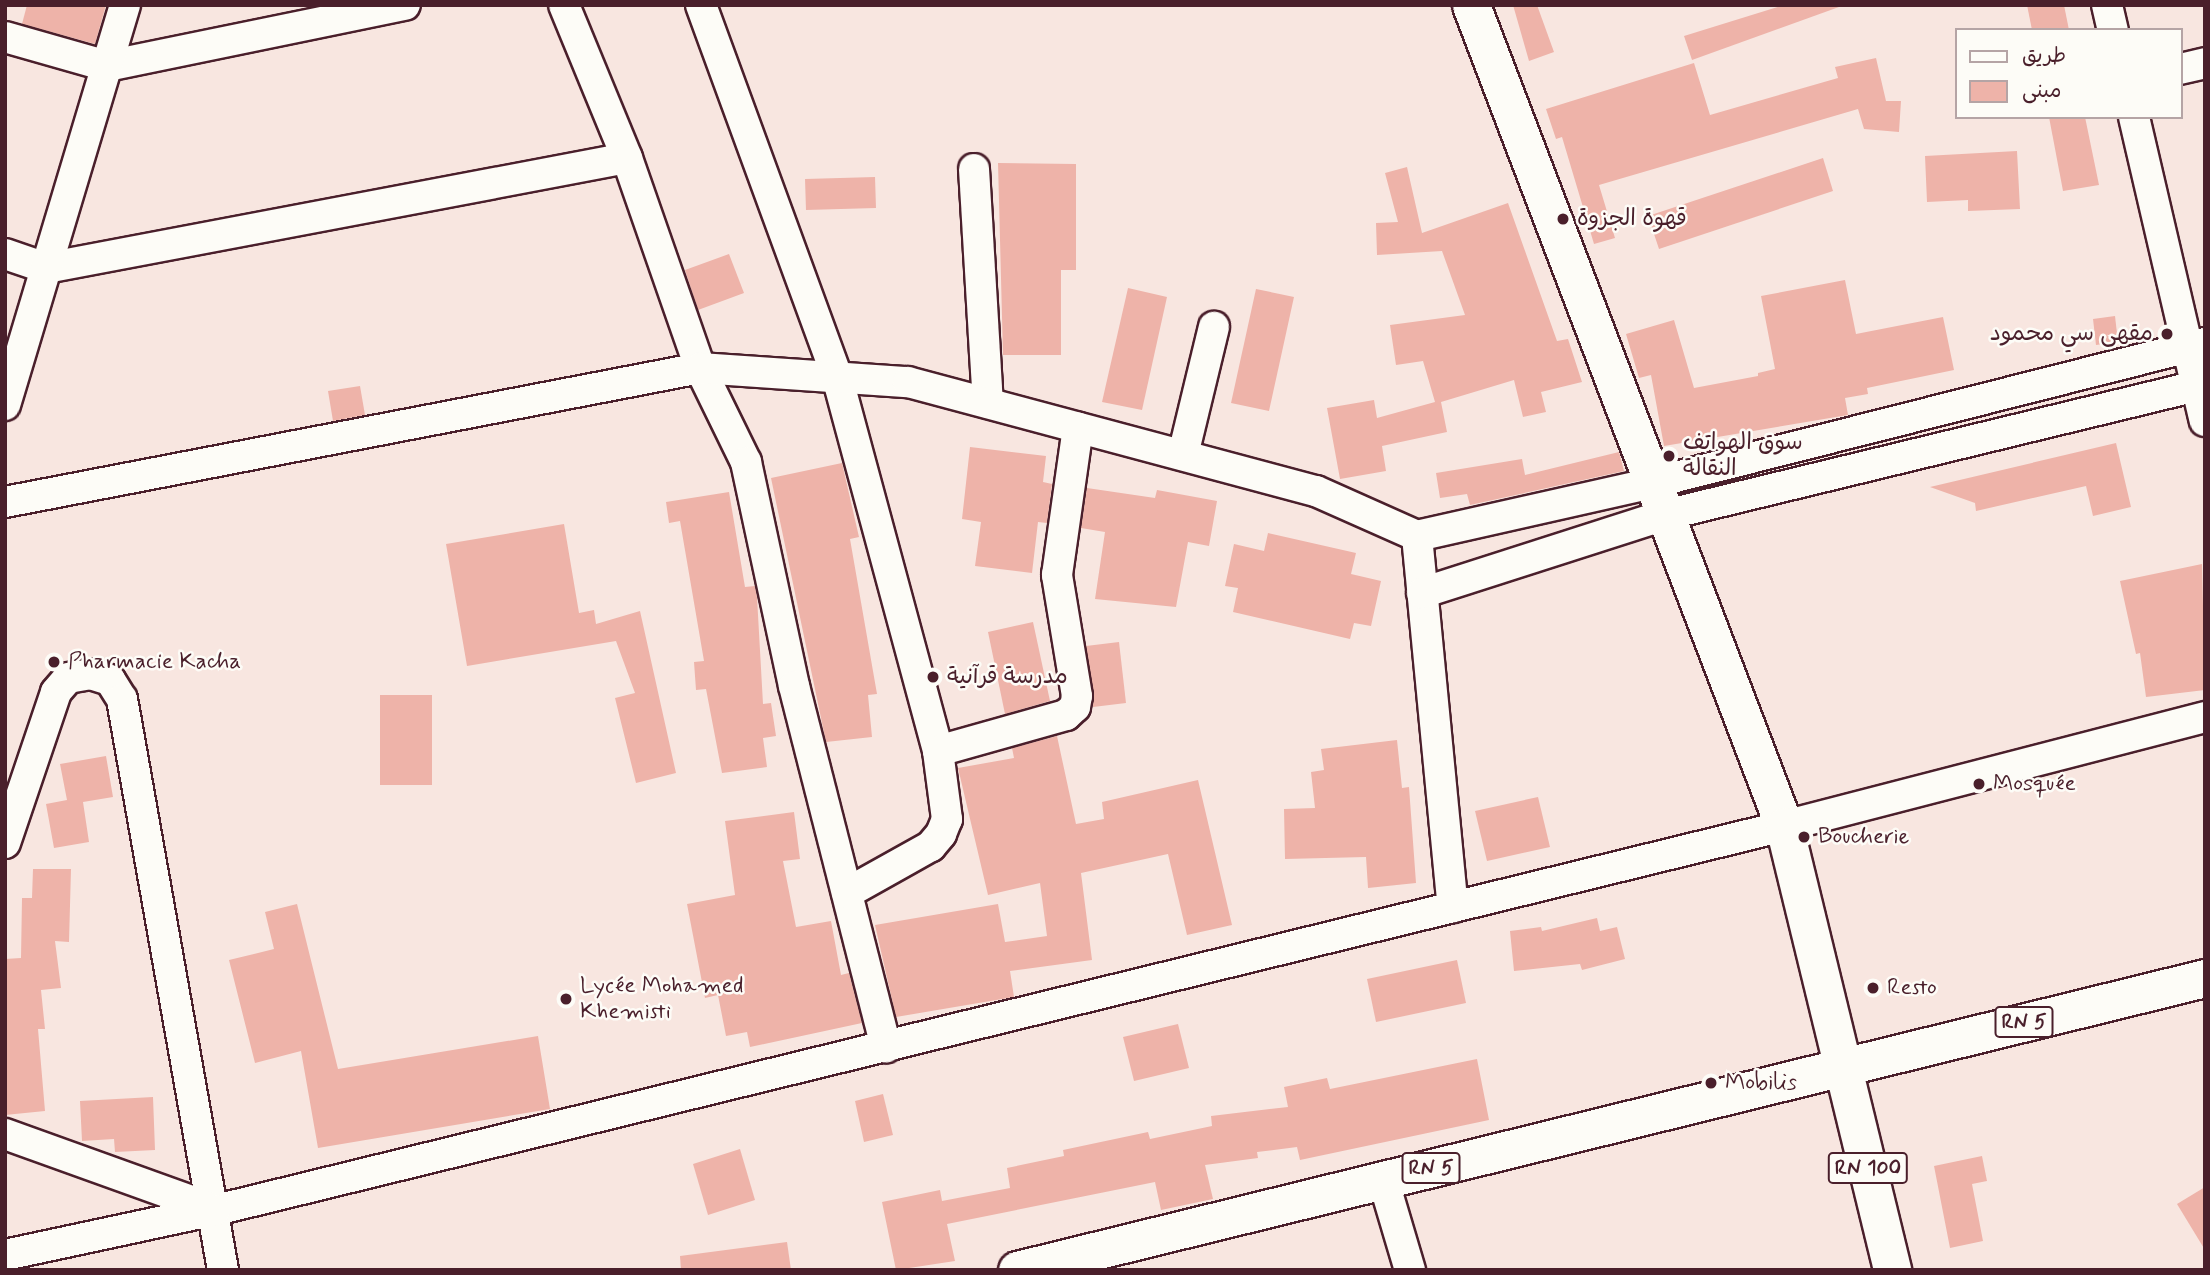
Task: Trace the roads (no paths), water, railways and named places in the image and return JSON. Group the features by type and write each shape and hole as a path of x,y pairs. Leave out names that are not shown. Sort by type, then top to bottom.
{"main road":[{"path":"1471,5 1784,826 1844,1066"},
{"name":"RN 5","path":"1017,1270 2205,978"},
{"name":"RN 100","path":"1844,1066 1892,1270"}],"street":[{"path":"5,405 125,5"},
{"path":"5,37 107,66 405,5"},
{"path":"564,5 626,158 700,368 746,462 793,686 886,1047"},
{"path":"701,5 838,380 938,751 947,820 942,834 930,846 847,893"},
{"path":"2107,5 2113,28"},
{"path":"2182,69 2205,64"},
{"path":"2135,119 2196,345 2205,421"},
{"path":"5,254 46,268 626,158"},
{"path":"974,169 988,403"},
{"path":"1183,456 1214,327"},
{"path":"1422,593 1659,499 2196,345"},
{"path":"5,502 700,368 838,380 908,382 1316,491 1417,536 1659,499 2201,385"},
{"path":"938,751 1066,715 1075,707 1077,696 1057,575 1078,427"},
{"path":"1417,536 1453,907"},
{"path":"5,843 56,692 68,678 90,674 110,680 122,699 216,1210 223,1270"},
{"path":"5,1255 216,1210 886,1047 1784,826 2205,718"},
{"path":"5,1134 216,1210"},
{"path":"1383,1180 1409,1270"}],"place":[{"name":"قهوة الجزوة","path":"1563,219"},
{"name":"مقهى سي محمود","path":"2167,334"},
{"name":"سوق الهواتف النقالة","path":"1669,456"},
{"name":"Pharmacie Kacha","path":"54,662"},
{"name":"مدرسة قرآنية","path":"933,677"},
{"name":"Mosquée","path":"1979,784"},
{"name":"Boucherie","path":"1804,837"},
{"name":"Resto","path":"1873,988"},
{"name":"Lycée Mohamed Khemisti","path":"566,999"},
{"name":"Mobilis","path":"1711,1083"}]}
